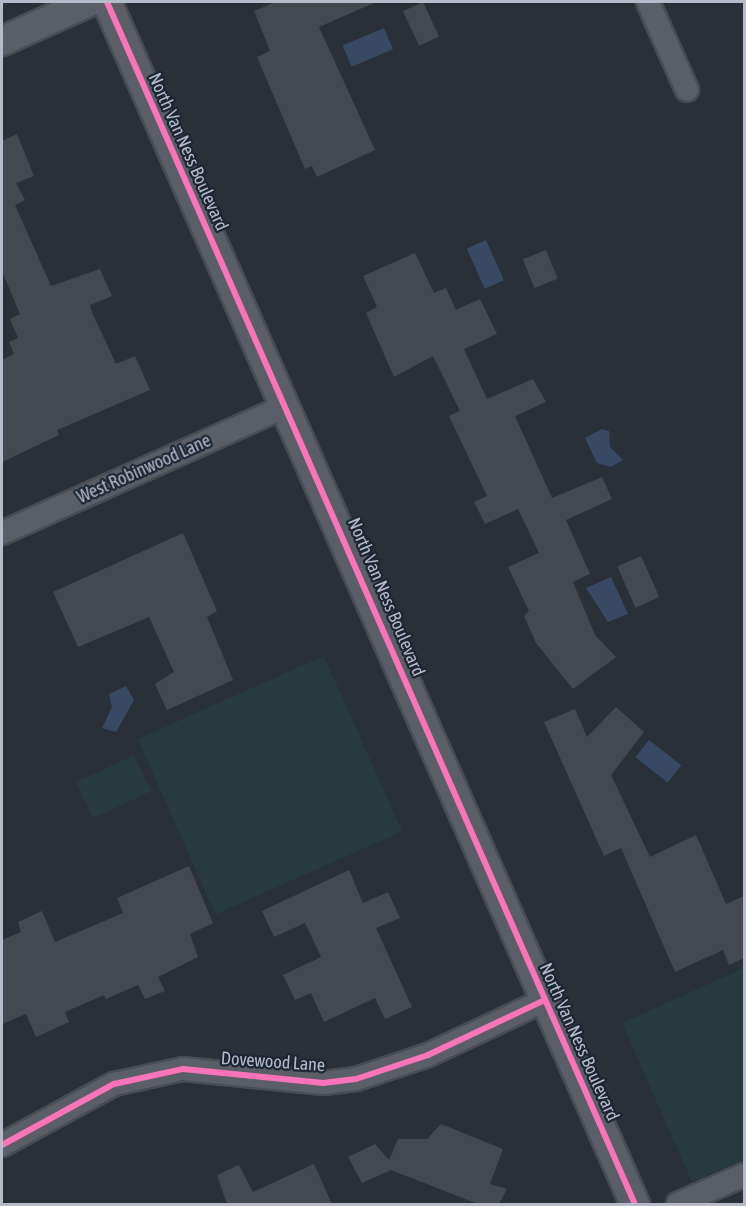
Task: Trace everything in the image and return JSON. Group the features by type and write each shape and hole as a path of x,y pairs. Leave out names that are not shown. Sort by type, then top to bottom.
{"street":[{"path":"2,41 89,2"},
{"name":"North Van Ness Boulevard","path":"107,2 286,406 543,1001 635,1204"},
{"path":"648,2 687,90"},
{"name":"West Robinwood Lane","path":"2,533 286,406"},
{"name":"Dovewood Lane","path":"2,1145 114,1084 183,1070 324,1083 356,1079 428,1055 543,1001"},
{"path":"678,1204 744,1175"}],"green space":[{"path":"324,656 402,831 216,914 138,739"},
{"path":"134,755 151,791 93,818 76,782"},
{"path":"744,968 744,1159 692,1182 622,1023"}],"water":[{"path":"384,28 393,49 352,67 343,46"},
{"path":"486,240 504,280 485,289 467,249"},
{"path":"602,429 609,431 610,447 623,460 610,467 597,463 585,438"},
{"path":"611,577 628,614 608,622 586,588"},
{"path":"126,686 134,700 116,732 102,728 112,707 109,694"},
{"path":"649,740 681,765 668,783 635,757"}],"building":[{"path":"276,2 376,2 319,27 375,150 317,177 312,166 305,169 257,57 270,51 254,11"},
{"path":"423,2 439,36 419,46 403,11"},
{"path":"17,134 34,176 16,183 25,200 15,205 51,286 100,269 112,296 90,305 91,310 116,364 135,356 150,390 57,430 59,435 2,462 2,360 14,354 9,342 18,338 10,319 20,314 2,271 2,141"},
{"path":"546,250 558,279 534,288 523,259"},
{"path":"415,253 434,293 446,288 456,310 480,299 497,334 464,349 487,399 533,379 546,402 515,416 552,498 602,477 612,499 566,520 590,574 573,582 595,635 616,657 573,689 536,643 524,616 529,611 508,567 539,553 518,509 485,524 474,502 487,496 449,416 460,411 433,356 394,377 366,313 377,307 363,276"},
{"path":"183,533 217,611 207,617 233,680 167,710 155,684 174,672 149,617 78,647 53,592"},
{"path":"641,556 659,597 636,608 617,567"},
{"path":"616,707 644,732 611,775 650,857 696,835 726,904 744,896 744,958 729,965 723,950 675,972 621,848 604,856 544,722 575,709 587,737"},
{"path":"189,866 213,923 190,934 198,957 158,977 165,991 145,999 138,985 106,999 104,995 65,1012 69,1022 36,1037 26,1014 2,1024 2,940 21,932 18,922 42,911 55,942 123,913 117,898"},
{"path":"349,870 363,903 388,892 400,918 376,928 412,1007 385,1019 375,998 324,1022 311,993 295,1000 283,975 321,957 305,923 274,937 262,911"},
{"path":"441,1124 503,1149 490,1184 507,1189 499,1204 478,1204 391,1170 362,1183 348,1157 375,1144 389,1160 398,1139 427,1139"},
{"path":"314,1164 332,1204 227,1204 217,1175 239,1165 253,1192"}],"cycle path":[{"path":"107,2 635,1204"},
{"path":"2,1145 114,1084 183,1069 323,1083 356,1079 428,1055 543,1001"}]}
